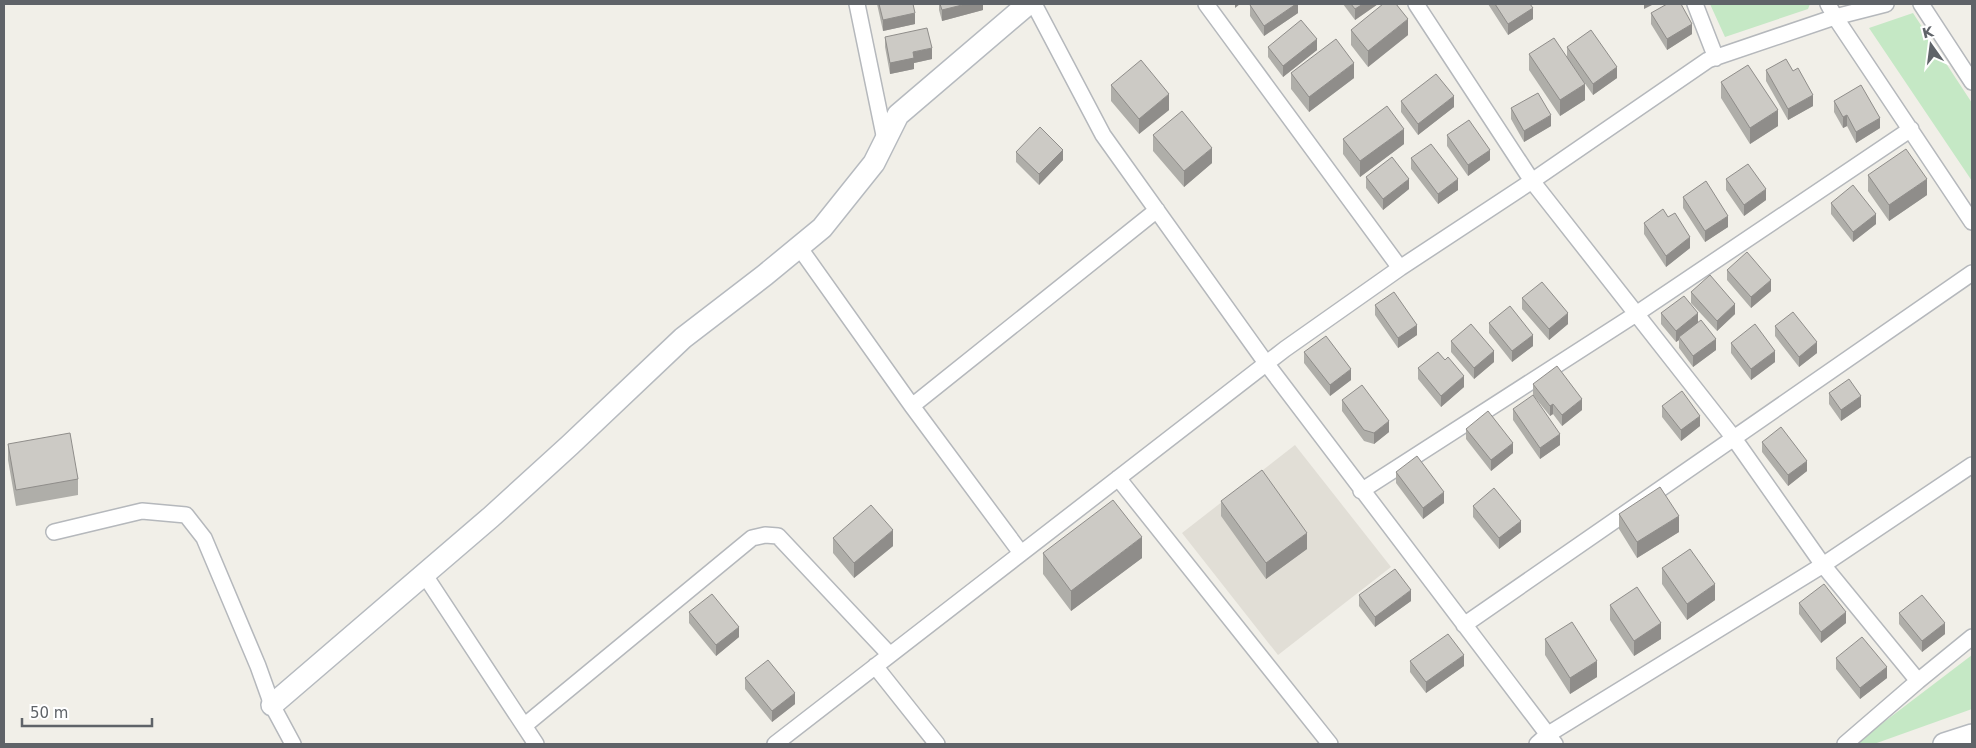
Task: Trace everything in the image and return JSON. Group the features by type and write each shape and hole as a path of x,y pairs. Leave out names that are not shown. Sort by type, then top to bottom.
{"street":[{"path":"857,4 885,140"},
{"path":"272,705 563,452 683,338 822,228 874,163 898,115 1028,4"},
{"path":"1034,4 1103,135 1266,363 1464,625 1546,741 1823,565 1972,465"},
{"path":"1206,4 1400,268"},
{"path":"1416,4 1532,181 1733,437 1823,565 1918,681"},
{"path":"1695,4 1716,58"},
{"path":"775,744 1266,363 1400,268 1532,181 1708,60 1832,10 1886,4"},
{"path":"1921,4 1972,82"},
{"path":"1832,10 1972,222"},
{"path":"1361,491 1636,314 1911,129"},
{"path":"912,406 1157,210"},
{"path":"799,247 912,406 1021,553"},
{"path":"1464,625 1972,272"},
{"path":"1118,478 1330,744"},
{"path":"54,532 142,511 186,515 204,538 258,666 272,705 294,744"},
{"path":"524,726 752,538 765,535 778,536 890,655"},
{"path":"424,574 536,744"},
{"path":"1846,744 1972,637"},
{"path":"875,666 937,744"},
{"path":"1944,744 1970,738"}],"shaded area":[{"path":"1295,445 1391,567 1278,655 1182,533"}],"green space":[{"path":"1710,4 1810,4 1808,9 1725,37"},
{"path":"1913,13 1972,103 1972,181 1869,28"},
{"path":"1972,655 1972,709 1874,744 1855,744"}],"building":[{"path":"879,4 913,4 915,13 883,20"},
{"path":"940,4 966,4 942,10"},
{"path":"1296,4 1264,26 1250,5"},
{"path":"1351,4 1363,4 1355,9"},
{"path":"1383,4 1396,4 1408,19 1368,51 1351,30"},
{"path":"1495,4 1530,4 1533,8 1508,24"},
{"path":"1667,4 1681,4 1692,24 1667,39 1651,13"},
{"path":"1301,20 1317,39 1283,66 1268,47"},
{"path":"927,28 932,48 913,52 914,58 890,63 885,37"},
{"path":"1591,30 1617,67 1593,84 1567,47"},
{"path":"1554,38 1585,84 1560,100 1529,54"},
{"path":"1336,39 1354,63 1309,97 1291,73"},
{"path":"1786,59 1793,71 1798,68 1813,95 1788,109 1766,70"},
{"path":"1141,60 1169,94 1139,119 1111,85"},
{"path":"1748,65 1778,110 1750,128 1721,82"},
{"path":"1436,74 1454,96 1418,124 1401,101"},
{"path":"1861,85 1880,118 1856,132 1847,115 1843,117 1834,101"},
{"path":"1538,93 1551,115 1524,131 1511,108"},
{"path":"1387,106 1404,129 1360,161 1343,139"},
{"path":"1182,111 1212,148 1184,171 1153,135"},
{"path":"1469,120 1490,150 1468,165 1447,135"},
{"path":"1040,127 1063,150 1039,174 1016,152"},
{"path":"1431,144 1458,179 1438,194 1411,158"},
{"path":"1906,149 1927,179 1889,205 1868,175"},
{"path":"1392,157 1409,179 1383,199 1366,177"},
{"path":"1748,164 1766,189 1744,205 1726,179"},
{"path":"1706,181 1728,216 1705,231 1683,197"},
{"path":"1853,185 1876,214 1853,232 1831,203"},
{"path":"1663,209 1668,217 1675,213 1690,237 1666,256 1644,223"},
{"path":"1747,252 1771,280 1751,297 1727,270"},
{"path":"1710,275 1735,304 1717,321 1691,292"},
{"path":"1542,282 1568,313 1549,329 1522,298"},
{"path":"1394,292 1417,325 1398,338 1375,305"},
{"path":"1684,296 1698,313 1676,331 1661,313"},
{"path":"1510,306 1533,335 1512,351 1489,323"},
{"path":"1793,312 1817,342 1799,357 1775,326"},
{"path":"1701,320 1716,339 1693,356 1679,337"},
{"path":"1471,324 1494,351 1474,368 1451,341"},
{"path":"1755,324 1775,351 1751,369 1731,343"},
{"path":"1326,336 1351,369 1330,385 1304,352"},
{"path":"1438,352 1445,360 1448,357 1464,376 1441,396 1418,368"},
{"path":"1557,366 1582,399 1562,415 1553,404 1550,406 1533,384"},
{"path":"1849,379 1861,396 1841,410 1829,393"},
{"path":"1362,385 1389,421 1374,433 1364,430 1342,400"},
{"path":"1682,391 1700,416 1681,430 1662,406"},
{"path":"1533,395 1560,434 1540,448 1513,409"},
{"path":"1488,411 1513,443 1491,460 1466,429"},
{"path":"1781,427 1807,461 1788,475 1762,442"},
{"path":"70,433 78,479 16,490 8,444"},
{"path":"1417,456 1444,492 1423,508 1396,472"},
{"path":"1262,470 1307,533 1266,563 1221,501"},
{"path":"1660,487 1679,516 1637,542 1619,514"},
{"path":"1494,488 1521,521 1499,538 1473,506"},
{"path":"1113,500 1142,537 1071,591 1043,553"},
{"path":"871,505 893,530 854,563 833,538"},
{"path":"1690,549 1715,584 1687,604 1662,568"},
{"path":"1395,569 1411,590 1375,617 1359,595"},
{"path":"1824,584 1846,612 1821,632 1799,603"},
{"path":"1637,587 1661,623 1634,641 1610,605"},
{"path":"712,594 739,627 716,645 689,612"},
{"path":"1922,595 1945,623 1922,641 1899,613"},
{"path":"1572,622 1597,661 1570,678 1545,639"},
{"path":"1448,634 1464,655 1426,682 1410,661"},
{"path":"1862,637 1887,667 1860,688 1836,658"},
{"path":"768,660 795,693 772,711 745,678"}]}
